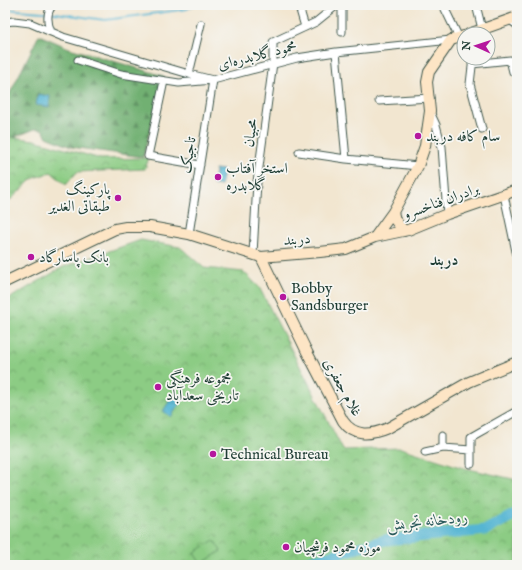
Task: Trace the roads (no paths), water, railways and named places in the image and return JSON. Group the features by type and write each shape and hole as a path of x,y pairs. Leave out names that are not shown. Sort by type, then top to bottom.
{"main road":[{"path":"496,26 515,21"},
{"path":"375,237 393,212 418,166 425,146 430,111 428,82 430,72 456,40"},
{"name":"برادران فناخسرو","path":"375,237 404,231 447,214 517,190"},
{"path":"393,212 395,220 404,231"},
{"name":"دربند","path":"5,282 115,229 126,227 150,227 189,234 257,256 346,249 375,237"},
{"name":"غلام جعفری","path":"257,256 343,422 347,428 356,432 374,434 388,428 469,382 517,362"}],"street":[{"path":"300,10 305,26 316,22 337,5"},
{"path":"342,5 342,32"},
{"path":"443,5 456,34"},
{"path":"476,5 476,26"},
{"path":"51,7 48,18 51,32"},
{"name":"محمود گلابدره‌ای","path":"5,22 14,21 30,23 63,37 213,80 273,63 297,58 456,38"},
{"path":"189,74 201,24"},
{"name":"محبیان","path":"257,256 257,182 273,63 273,42 305,26"},
{"path":"336,52 346,159"},
{"path":"78,60 121,74 164,81 178,83 213,80"},
{"path":"496,60 510,60 513,72"},
{"path":"472,66 470,84 482,129"},
{"name":"تاجیک","path":"189,234 213,80"},
{"path":"164,81 148,156 200,165"},
{"path":"379,100 430,98"},
{"path":"430,111 436,125 442,147 447,214"},
{"path":"299,152 346,159 418,166"},
{"path":"504,195 517,256"},
{"path":"471,464 471,437 517,411"},
{"path":"443,435 443,448"},
{"path":"425,452 443,448 471,450"}],"water":[{"path":"38,94 50,96 49,107 36,105"},
{"name":"استخر آفتاب گلابدره","path":"215,169 224,170 221,186 213,185"},
{"path":"174,394 182,400 171,417 163,411"}],"waterway":[{"path":"5,9 55,13 105,20 187,9 194,5"},
{"name":"رودخانه تجریش","path":"292,565 385,540 486,530 517,513"}],"place":[{"name":"سام کافه دربند","path":"418,136"},
{"name":"استخر آفتاب گلابدره","path":"218,177"},
{"name":"پارکینگ طبقاتی الغدیر","path":"118,198"},
{"name":"بانک پاسارگاد","path":"31,257"},
{"name":"Bobby Sandsburger","path":"283,297"},
{"name":"مجموعه فرهنگی تاریخی سعدآباد","path":"158,387"},
{"name":"Technical Bureau","path":"213,454"},
{"name":"موزه محمود فرشچیان","path":"286,547"}],"district":[{"name":"دربند","path":"444,259"}]}
